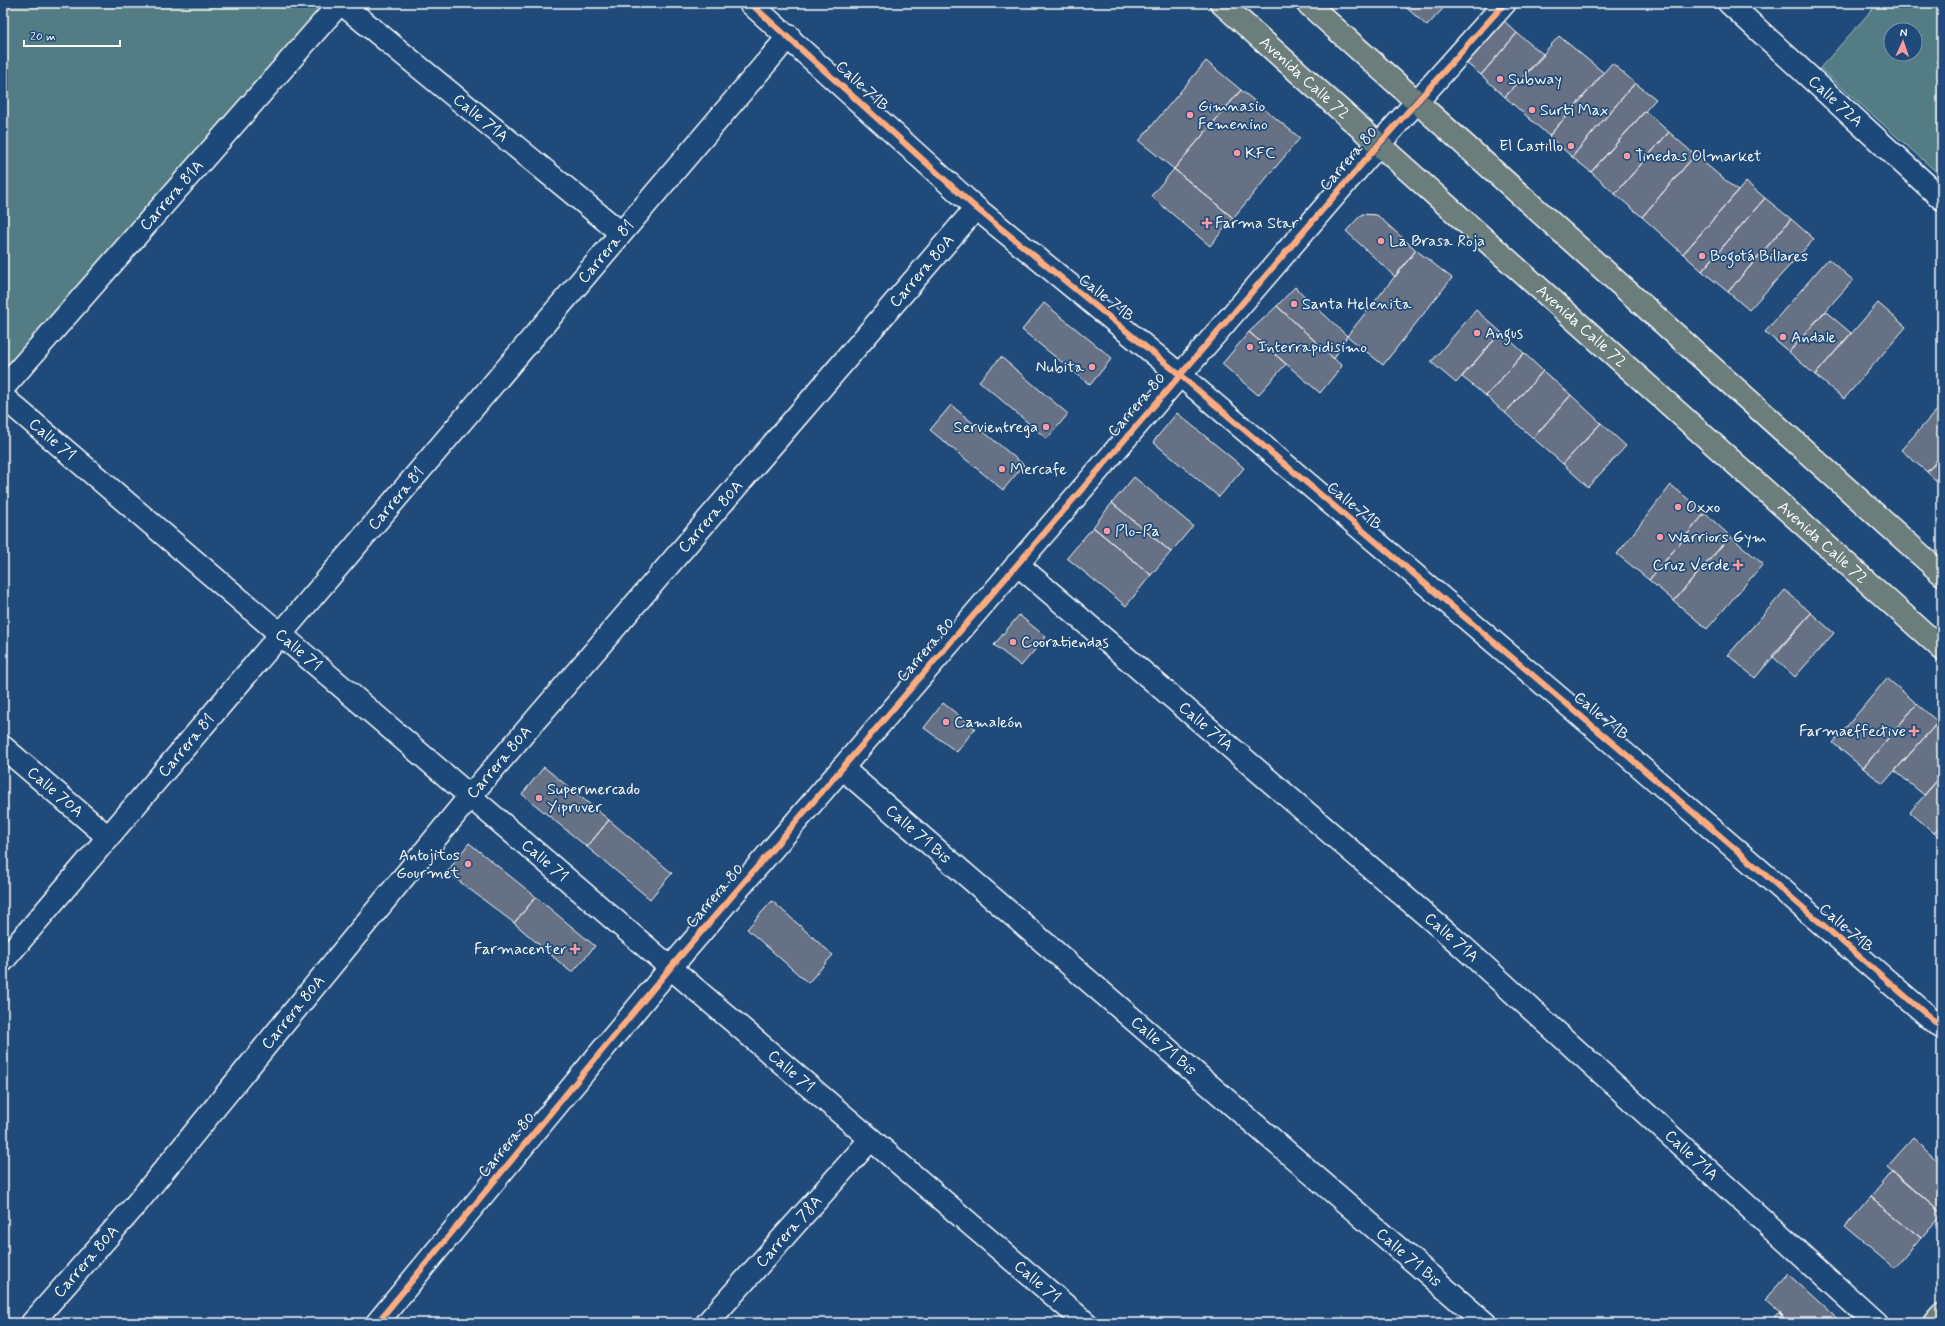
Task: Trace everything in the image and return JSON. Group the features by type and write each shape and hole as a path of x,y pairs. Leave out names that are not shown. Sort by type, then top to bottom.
{"main road":[{"name":"Avenida Calle 72","path":"1221,3 1942,649"},
{"path":"1307,3 1942,574"},
{"path":"1935,1323 1942,1315"}],"street":[{"name":"Calle 71A","path":"340,3 621,233"},
{"name":"Carrera 81A","path":"3,388 340,3"},
{"name":"Calle 71B","path":"750,3 789,36 976,208 1180,375 1629,757 1942,1028"},
{"name":"Carrera 80","path":"377,1323 671,967 1379,144 1505,3"},
{"name":"Calle 72A","path":"1729,3 1942,198"},
{"name":"Carrera 81","path":"3,960 789,36"},
{"name":"Carrera 80A","path":"32,1323 133,1208 470,796 976,208"},
{"name":"Calle 71","path":"3,397 1086,1323"},
{"name":"Calle 71A","path":"1017,564 1462,946 1876,1323"},
{"name":"Calle 70A","path":"3,747 108,837"},
{"name":"Calle 71 Bis","path":"842,768 1485,1323"},
{"name":"Carrera 78A","path":"707,1323 871,1139"}],"green space":[{"path":"3,3 319,3 323,6 9,373 3,368"},
{"path":"1878,3 1942,3 1942,177 1820,68"}],"building":[{"path":"1401,3 1448,3 1427,26"},
{"path":"1502,19 1517,33 1481,75 1465,62"},
{"path":"1517,33 1544,55 1505,97 1481,75"},
{"path":"1559,36 1604,73 1549,136 1505,97"},
{"name":"Gimnasio Femenino","path":"1206,61 1241,90 1174,169 1139,141"},
{"path":"1612,63 1635,83 1572,157 1549,136"},
{"path":"1635,83 1656,99 1591,172 1572,157"},
{"name":"KFC","path":"1241,90 1300,138 1233,218 1174,169"},
{"path":"1645,111 1669,132 1615,194 1591,172"},
{"path":"1669,132 1695,155 1642,217 1615,194"},
{"path":"1695,155 1738,191 1683,254 1642,217"},
{"path":"1174,169 1233,218 1210,246 1151,196"},
{"path":"1746,182 1765,198 1702,271 1683,254"},
{"path":"1765,198 1791,219 1728,292 1702,271"},
{"name":"La Brasa Roja","path":"1362,214 1377,215 1416,250 1395,277 1346,231"},
{"path":"1791,219 1814,239 1749,310 1728,292"},
{"path":"1416,250 1452,278 1383,365 1347,336"},
{"path":"1828,259 1853,280 1789,352 1765,332"},
{"path":"1295,287 1347,336 1334,359 1277,306"},
{"path":"1044,303 1112,358 1090,385 1022,330"},
{"path":"1878,303 1906,327 1844,399 1815,375"},
{"path":"1277,306 1342,366 1320,393 1249,332"},
{"path":"1476,310 1501,332 1456,383 1431,362"},
{"path":"1825,311 1851,333 1815,375 1789,352"},
{"path":"1249,332 1286,364 1258,395 1222,364"},
{"path":"1501,332 1524,353 1486,396 1462,377"},
{"path":"1524,353 1543,371 1505,413 1486,396"},
{"path":"1001,357 1068,414 1047,439 979,381"},
{"path":"1543,371 1571,395 1533,438 1505,413"},
{"path":"1571,395 1601,423 1563,464 1533,438"},
{"path":"951,405 1024,465 1003,490 930,430"},
{"path":"1937,410 1942,414 1942,455 1927,472 1901,450"},
{"path":"1177,413 1244,468 1219,497 1153,442"},
{"path":"1601,423 1626,446 1588,487 1563,464"},
{"path":"1942,455 1942,486 1927,472"},
{"path":"1134,477 1193,526 1171,552 1112,503"},
{"path":"1671,485 1705,513 1649,580 1617,554"},
{"path":"1112,503 1171,552 1151,575 1093,527"},
{"path":"1705,513 1730,536 1674,601 1649,580"},
{"path":"1093,527 1151,575 1126,606 1067,558"},
{"path":"1730,536 1763,564 1707,629 1674,601"},
{"path":"1785,590 1811,613 1755,678 1728,655"},
{"path":"1811,613 1834,633 1795,677 1772,656"},
{"path":"1019,615 1046,637 1021,666 994,645"},
{"path":"1887,678 1917,704 1863,768 1833,743"},
{"path":"943,703 975,728 957,752 924,728"},
{"path":"1917,704 1938,722 1883,784 1863,768"},
{"path":"1938,722 1942,726 1942,775 1924,795 1895,771"},
{"path":"544,767 609,820 587,847 522,794"},
{"path":"1942,775 1942,825 1934,833 1910,812"},
{"path":"609,820 672,873 650,899 587,847"},
{"path":"1942,825 1942,840 1934,833"},
{"path":"469,843 536,897 514,923 447,872"},
{"path":"536,897 595,946 572,973 514,923"},
{"path":"772,901 833,955 808,983 747,929"},
{"path":"1913,1138 1942,1164 1942,1214 1887,1167"},
{"path":"1893,1171 1942,1214 1921,1238 1871,1197"},
{"path":"1871,1197 1921,1238 1895,1269 1845,1227"},
{"path":"1788,1274 1842,1323 1790,1323 1764,1300"},
{"path":"1780,1313 1790,1323 1770,1323"}],"cycle path":[{"path":"750,3 976,208 1180,375 1629,757 1942,1028"},
{"path":"377,1323 671,967 1379,144 1505,3"}],"place":[{"name":"Subway","path":"1500,79"},
{"name":"Surti Max","path":"1532,110"},
{"name":"Gimnasio Femenino","path":"1190,115"},
{"name":"El Castillo","path":"1571,146"},
{"name":"KFC","path":"1237,153"},
{"name":"Tinedas Olmarket","path":"1627,156"},
{"name":"Farma Star","path":"1207,223"},
{"name":"La Brasa Roja","path":"1381,241"},
{"name":"Bogotá Billares","path":"1702,256"},
{"name":"Santa Helenita","path":"1294,304"},
{"name":"Angus","path":"1477,333"},
{"name":"Andale","path":"1783,337"},
{"name":"Interrapidisimo","path":"1250,347"},
{"name":"Nubita","path":"1092,367"},
{"name":"Servientrega","path":"1046,427"},
{"name":"Mercafe","path":"1002,469"},
{"name":"Oxxo","path":"1678,507"},
{"name":"Plo-Pa","path":"1107,531"},
{"name":"Warriors Gym","path":"1660,537"},
{"name":"Cruz Verde","path":"1738,565"},
{"name":"Cooratiendas","path":"1013,642"},
{"name":"Camaleón","path":"946,722"},
{"name":"Farmaeffective","path":"1914,731"},
{"name":"Supermercado Yipruver","path":"539,798"},
{"name":"Antojitos Gourmet","path":"468,864"},
{"name":"Farmacenter","path":"575,949"}]}
